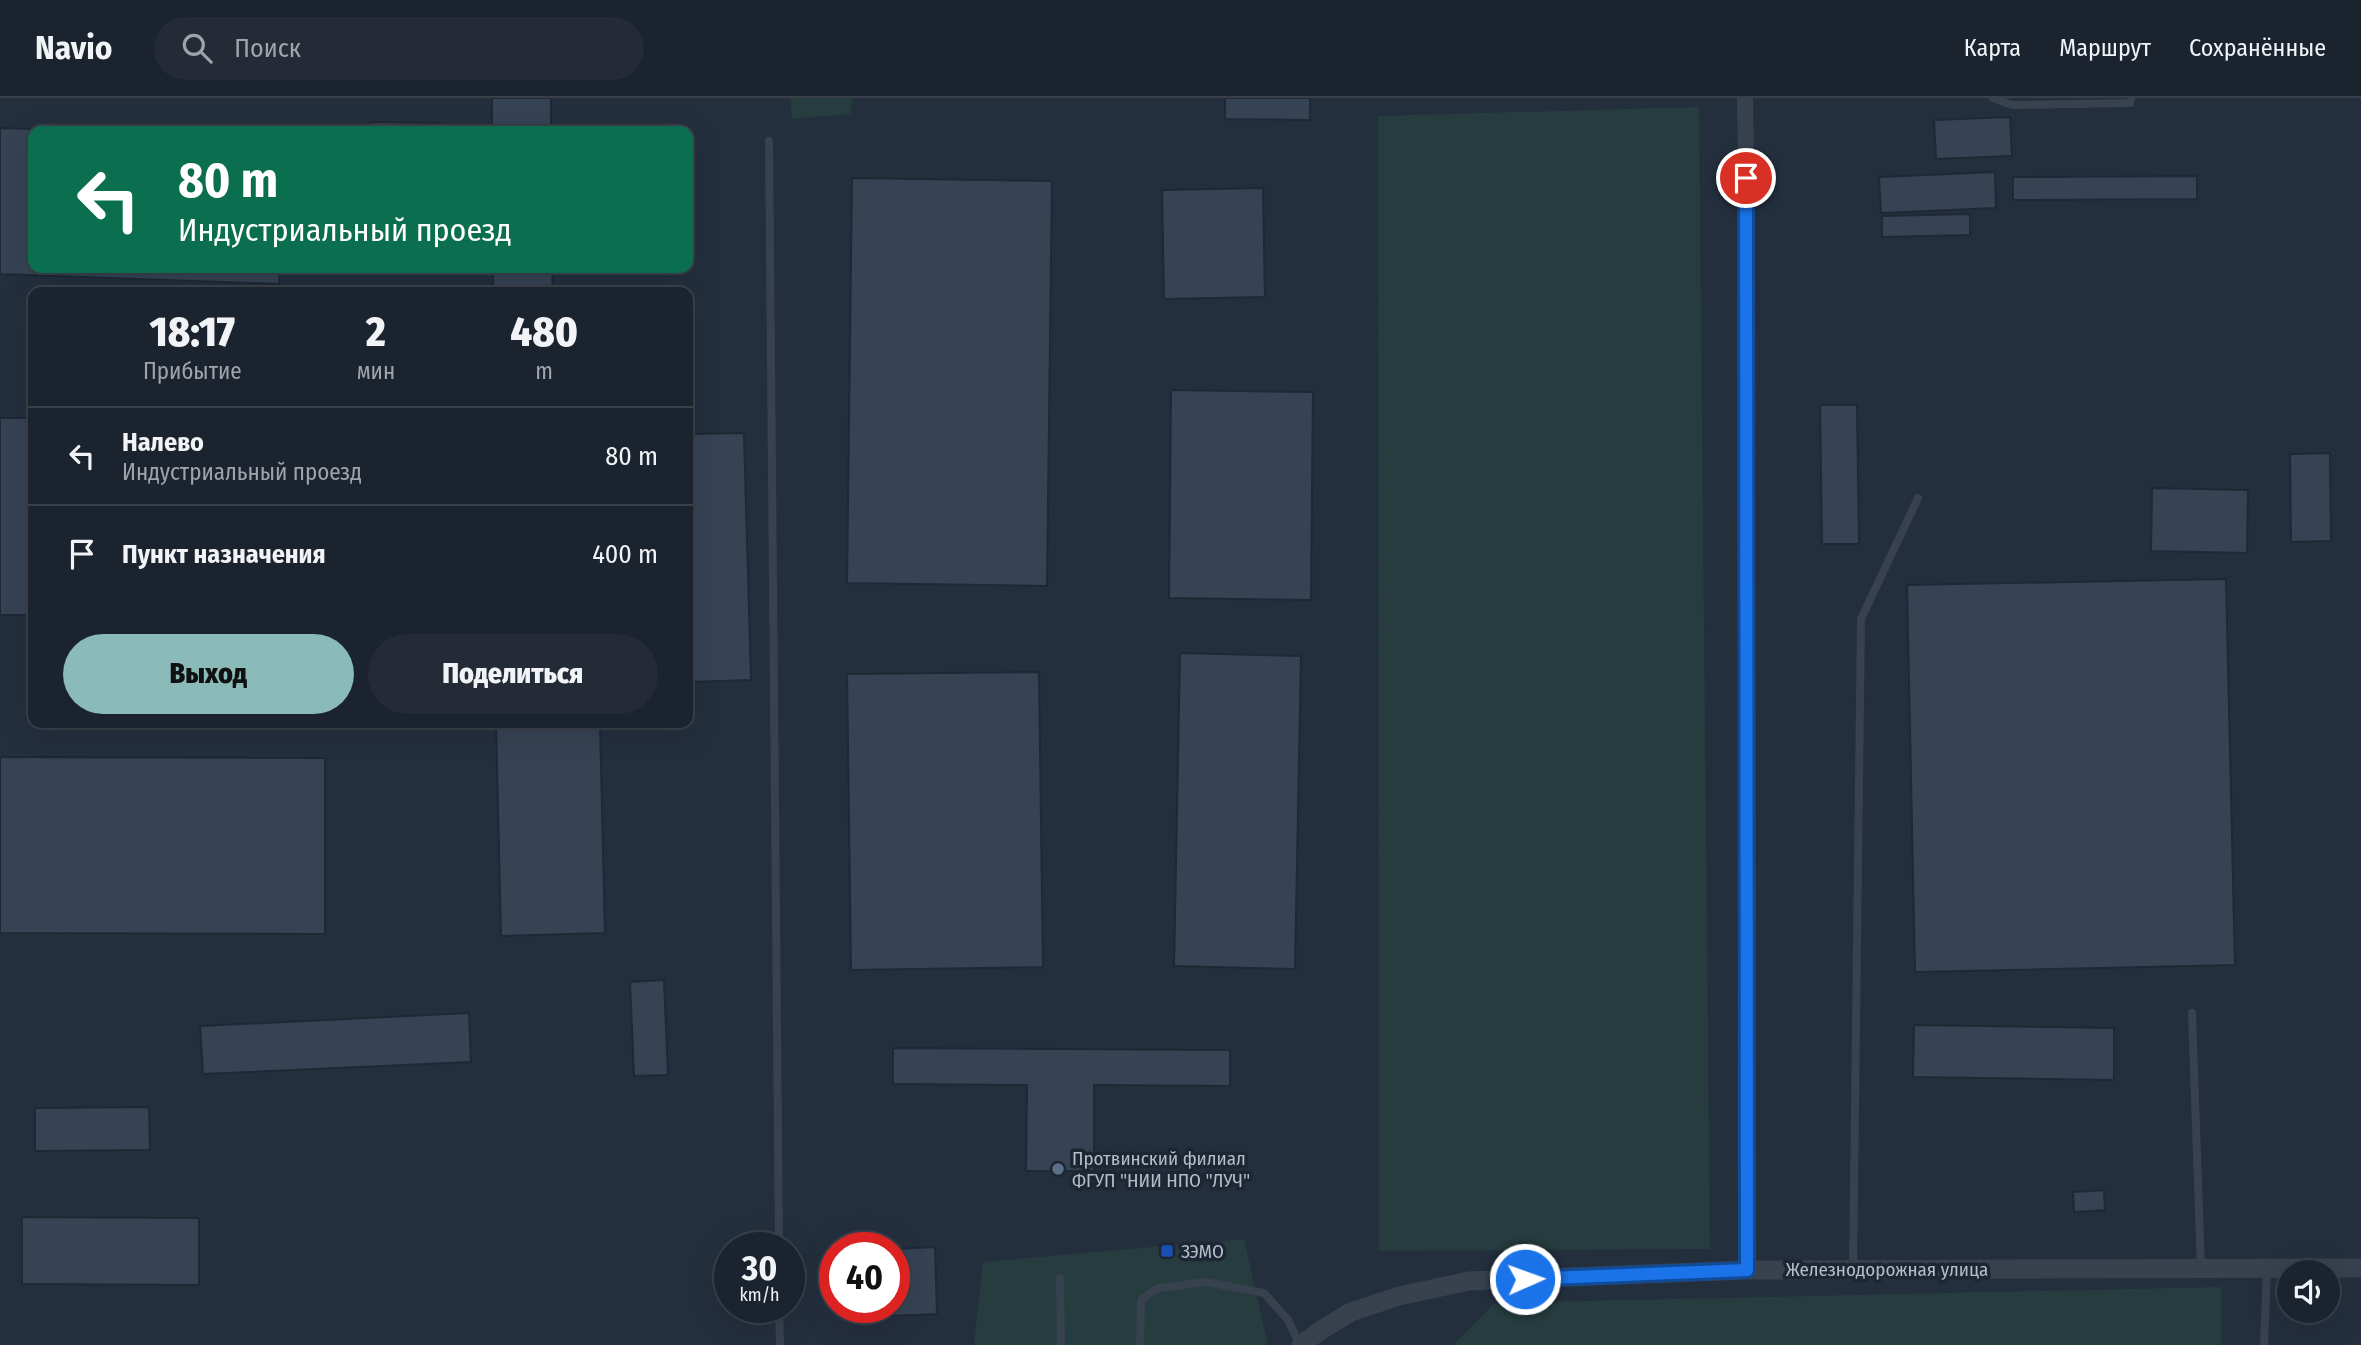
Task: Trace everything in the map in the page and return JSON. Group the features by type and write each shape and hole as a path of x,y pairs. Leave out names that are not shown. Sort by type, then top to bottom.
{"street":[{"path":"1745,98 1747,1270"},
{"name":"Железнодорожная улица","path":"1300,1345 1352,1312 1399,1296 1469,1281 1747,1270 2361,1268"}],"lane":[{"path":"1993,98 2012,105 2130,103 2131,98"},
{"path":"769,141 779,1232"},
{"path":"1853,1269 1861,619 1918,498"},
{"path":"2192,1013 2202,1269"},
{"path":"2264,1345 2267,1269"},
{"path":"1060,1278 1061,1345"},
{"path":"1140,1345 1141,1300 1158,1288 1206,1282 1264,1293 1288,1320 1300,1345"},
{"path":"779,1323 780,1345"}],"green space":[{"path":"790,98 853,98 850,114 792,119"},
{"path":"1699,107 1710,1249 1379,1251 1378,116"},
{"path":"1244,1239 1268,1345 974,1345 983,1262"},
{"path":"2221,1287 2221,1345 1453,1345 1495,1303"}],"building":[{"path":"492,98 551,98 551,126 492,126"},
{"path":"1225,98 1310,98 1310,120 1225,119"},
{"path":"2010,117 2012,156 1936,159 1934,120"},
{"path":"370,122 440,123 440,126 370,126"},
{"path":"0,128 28,129 28,273 280,273 279,284 0,274"},
{"path":"1995,172 1996,208 1881,213 1879,177"},
{"path":"2197,176 2197,199 2013,200 2013,177"},
{"path":"852,178 1052,181 1047,586 847,583"},
{"path":"1263,188 1265,297 1164,299 1162,190"},
{"path":"1970,214 1970,235 1882,237 1882,216"},
{"path":"493,273 552,273 553,287 493,287"},
{"path":"1171,390 1313,392 1311,600 1169,598"},
{"path":"1820,405 1857,405 1859,544 1822,544"},
{"path":"0,418 28,418 28,615 0,615"},
{"path":"744,433 751,680 693,682 693,434"},
{"path":"2330,453 2331,541 2291,542 2290,454"},
{"path":"2152,488 2248,490 2247,553 2151,551"},
{"path":"2226,579 2235,965 1915,972 1907,585"},
{"path":"1180,653 1301,656 1295,969 1174,966"},
{"path":"1039,672 1043,967 851,970 847,674"},
{"path":"496,728 600,728 605,933 501,936"},
{"path":"0,757 325,758 325,934 0,933"},
{"path":"664,980 668,1075 634,1076 630,982"},
{"path":"469,1013 471,1062 203,1074 200,1026"},
{"path":"1914,1025 2114,1028 2114,1080 1913,1077"},
{"path":"893,1048 1230,1050 1230,1086 1094,1085 1094,1171 1026,1171 1027,1085 893,1084"},
{"path":"149,1107 150,1150 35,1151 35,1108"},
{"path":"2104,1190 2105,1210 2074,1212 2073,1192"},
{"path":"22,1217 199,1218 199,1285 22,1284"},
{"path":"935,1247 937,1314 910,1315 910,1248"}],"place":[{"name":"Протвинский филиал ФГУП \"НИИ НПО \"ЛУЧ\"","path":"1058,1169"},
{"name":"ЗЭМО","path":"1167,1251"}],"route":[{"path":"1525,1279 1747,1270 1746,178"}]}
